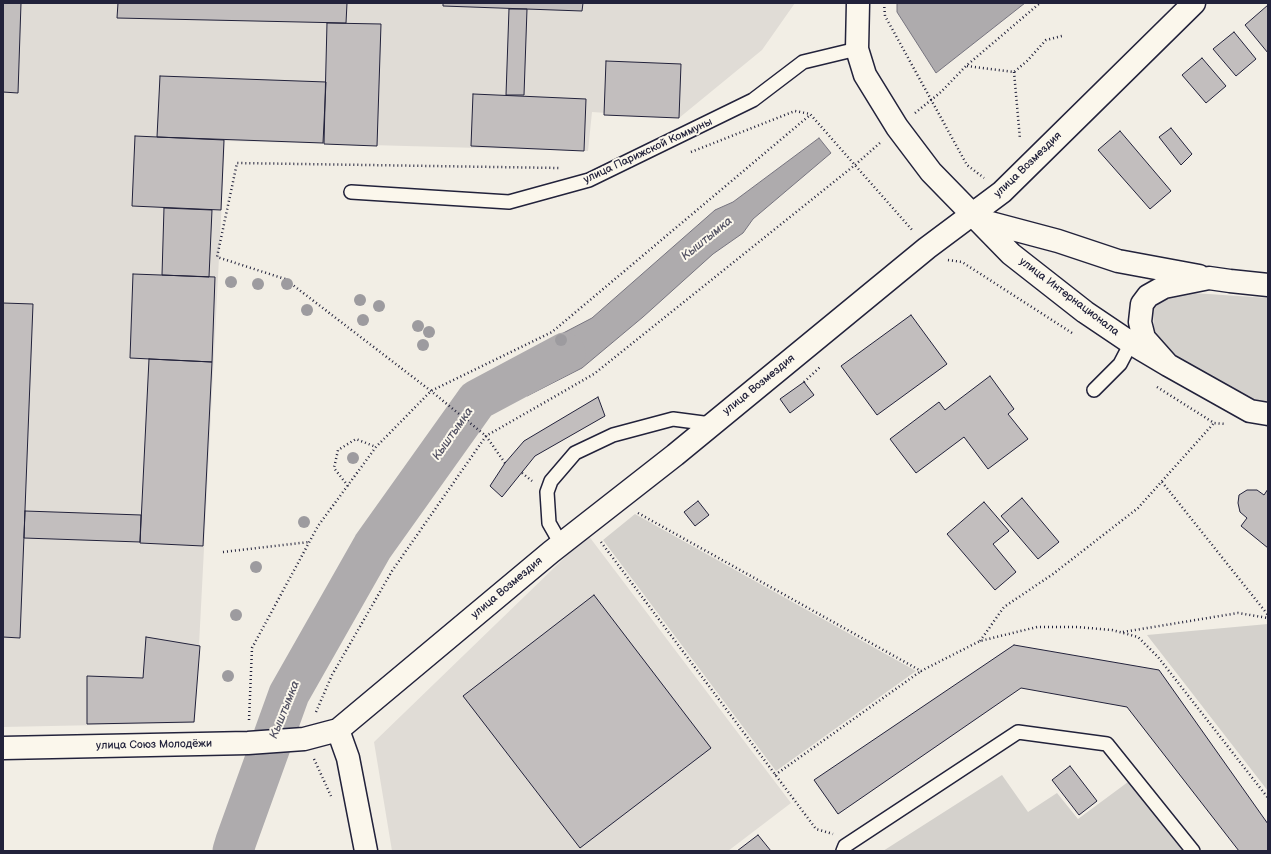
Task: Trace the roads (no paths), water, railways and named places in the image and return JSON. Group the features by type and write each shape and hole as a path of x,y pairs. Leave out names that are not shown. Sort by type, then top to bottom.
{"street":[{"name":"улица Интернационала","path":"858,3 857,49 865,75 897,127 930,172 1011,254 1085,312 1131,343 1168,365 1259,412 1268,424"},
{"name":"улица Возмездия","path":"304,739 338,730 585,524 675,455 927,248 974,217 1002,192 1194,3"},
{"path":"974,217 1058,241 1118,261 1209,278 1268,285"},
{"path":"1168,365 1144,338 1140,322 1142,304 1148,296 1164,287 1209,278"},
{"path":"338,730 348,758 366,851"},
{"name":"улица Союз Молодёжи","path":"3,748 248,743 304,739"}],"lane":[{"name":"улица Парижской Коммуны","path":"351,192 509,202 589,180 753,100 803,62 857,49"},
{"path":"1094,390 1120,364 1131,343"},
{"path":"561,544 549,523 546,492 551,481 575,453 613,434 673,419 711,424"},
{"path":"846,847 1018,732 1107,744 1193,851"}],"water":[{"path":"897,3 1025,3 936,73 897,12"},
{"path":"819,138 831,153 753,219 743,233 713,254 643,317 582,368 527,396 508,367 523,354 592,318 715,210 733,202"}],"waterway":[{"name":"Кыштымка","path":"233,851 289,694 373,546 477,400 565,353"}]}
